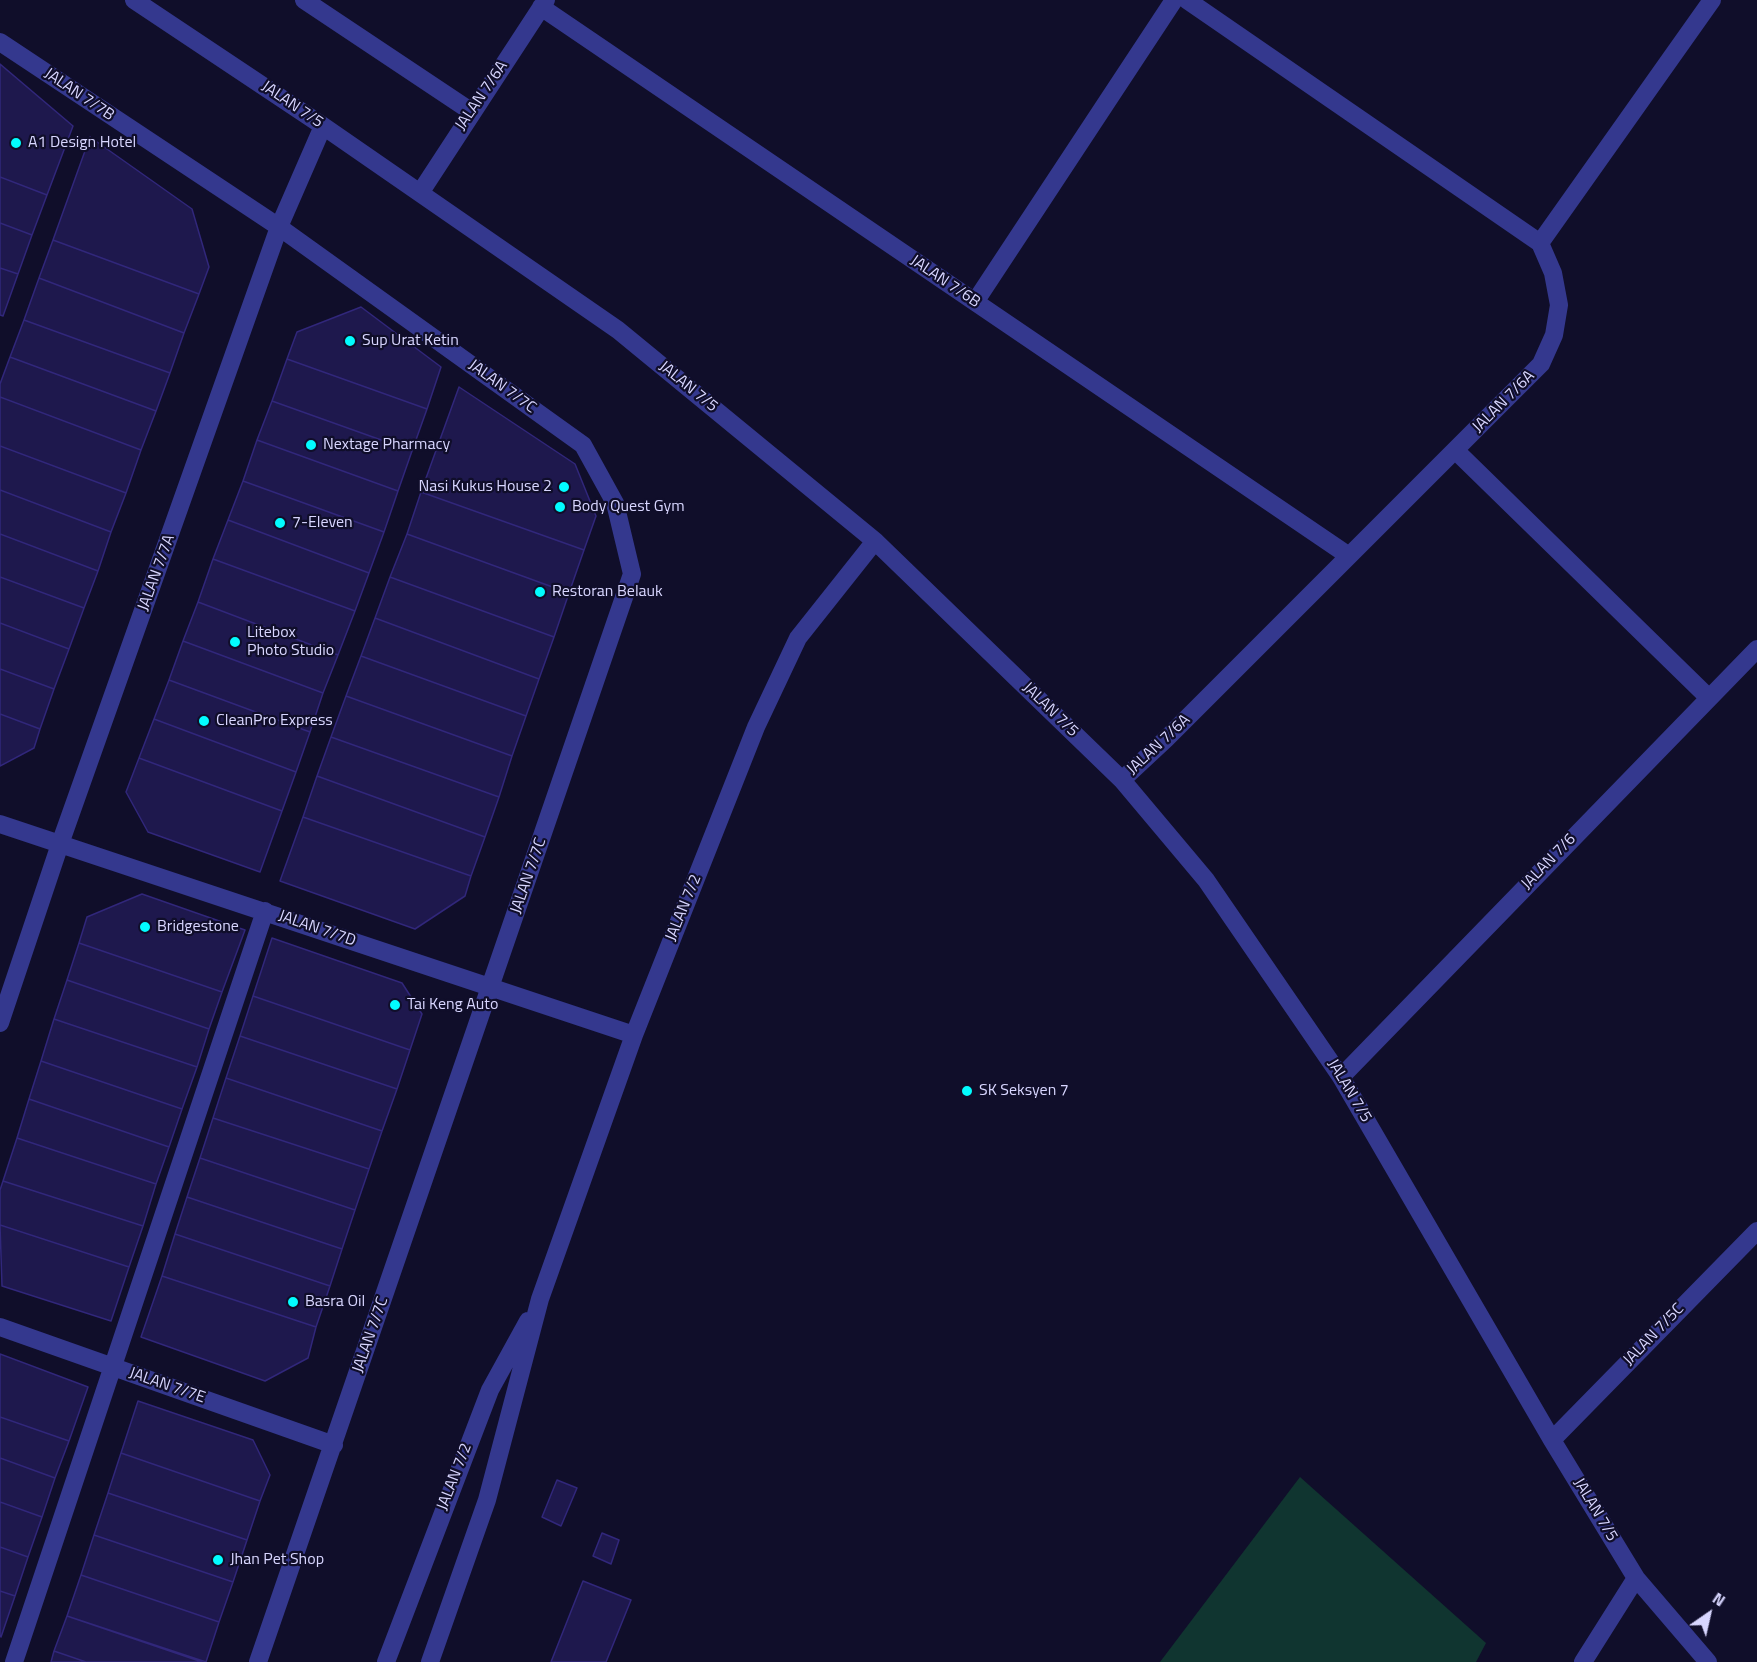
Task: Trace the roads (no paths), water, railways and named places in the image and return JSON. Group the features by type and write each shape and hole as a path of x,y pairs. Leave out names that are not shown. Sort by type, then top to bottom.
{"street":[{"name":"JALAN 7/5","path":"134,0 323,126 618,330 875,541 1122,780 1206,880 1341,1077 1552,1440 1636,1578 1708,1662"},
{"path":"304,0 472,112"},
{"path":"975,302 1174,0"},
{"path":"1187,0 1540,243 1712,0"},
{"name":"JALAN 7/6A","path":"420,193 544,4"},
{"name":"JALAN 7/6B","path":"544,4 975,302 1349,556"},
{"name":"JALAN 7/7B","path":"0,42 279,227"},
{"name":"JALAN 7/7A","path":"0,1023 60,844 279,227 323,126"},
{"name":"JALAN 7/7C","path":"258,1662 632,574 615,503 584,445 279,227"},
{"name":"JALAN 7/6A","path":"1122,780 1167,739 1541,364 1554,335 1559,305 1553,273 1540,243"},
{"path":"1455,450 1709,698"},
{"name":"JALAN 7/2","path":"430,1662 487,1500 540,1299 634,1035 756,727 798,639 875,541"},
{"name":"JALAN 7/6","path":"1341,1077 1757,649"},
{"name":"JALAN 7/7D","path":"0,824 634,1035"},
{"path":"14,1662 265,911"},
{"name":"JALAN 7/5C","path":"1552,1440 1757,1231"},
{"name":"JALAN 7/2","path":"386,1662 490,1390 540,1299"},
{"name":"JALAN 7/7E","path":"0,1327 334,1445"},
{"path":"1582,1662 1636,1578"}],"place":[{"name":"A1 Design Hotel","path":"16,143"},
{"name":"Sup Urat Ketin","path":"350,341"},
{"name":"Nextage Pharmacy","path":"311,445"},
{"name":"Nasi Kukus House 2","path":"564,487"},
{"name":"Body Quest Gym","path":"560,507"},
{"name":"7-Eleven","path":"280,523"},
{"name":"Restoran Belauk","path":"540,592"},
{"name":"Litebox Photo Studio","path":"235,642"},
{"name":"CleanPro Express","path":"204,721"},
{"name":"Bridgestone","path":"145,927"},
{"name":"Tai Keng Auto","path":"395,1005"},
{"name":"SK Seksyen 7","path":"967,1091"},
{"name":"Basra Oil","path":"293,1302"},
{"name":"Jhan Pet Shop","path":"218,1560"}]}
